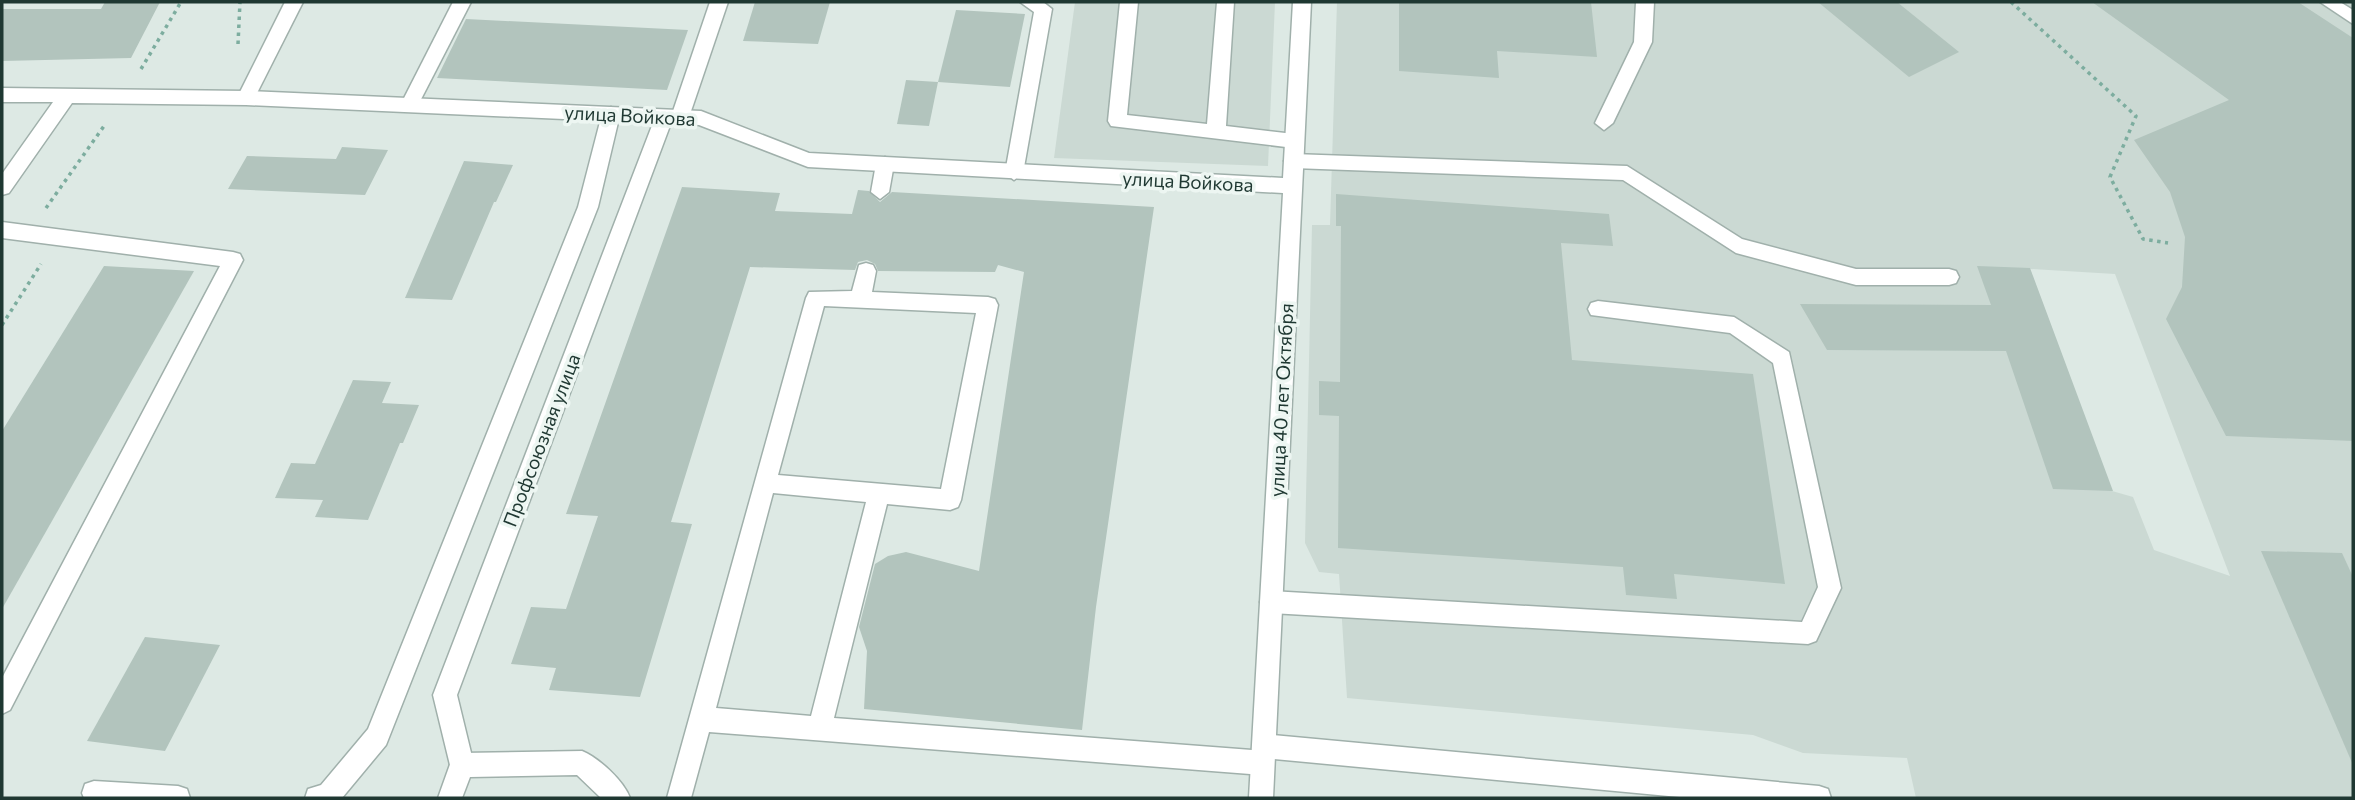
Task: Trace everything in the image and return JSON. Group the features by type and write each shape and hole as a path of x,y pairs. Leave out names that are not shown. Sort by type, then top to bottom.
{"street":[{"path":"246,98 294,2"},
{"path":"410,104 462,2"},
{"name":"Профсоюзная улица","path":"462,765 445,695 719,2"},
{"path":"1014,173 1043,9 1029,2"},
{"path":"1129,2 1116,121 1216,131 1293,151 1627,173 1736,245 1856,277 1949,277"},
{"path":"1216,131 1226,2"},
{"name":"улица 40 лет Октября","path":"1261,798 1293,151 1303,2"},
{"path":"1604,123 1643,42 1645,2"},
{"path":"2328,2 2353,18"},
{"name":"улица Войкова","path":"2,95 246,98 701,118 808,160 1292,186"},
{"path":"2,188 67,96"},
{"path":"317,798 327,797 377,737 588,207 611,114"},
{"path":"880,192 885,164"},
{"path":"2,230 233,260 2,702"},
{"path":"861,299 866,271"},
{"path":"679,798 699,719 816,298 988,305 950,500 765,484"},
{"path":"1271,601 1808,634 1830,588 1782,358 1734,325 1598,309"},
{"path":"820,727 878,494"},
{"path":"699,719 1263,755 1819,798"},
{"path":"450,798 462,765 582,763 618,798"},
{"path":"94,793 178,798"}],"path":[{"path":"2,325 58,237 39,218 125,96 181,2"},
{"path":"2011,2 2136,116 2110,177 2143,239 2168,243"}],"shaded area":[{"path":"1075,2 1275,2 1268,166 1054,158"},
{"path":"1337,2 2353,2 2353,798 1916,798 1907,758 1803,753 1753,735 1347,698 1339,574 1319,572 1305,543 1312,225 1330,225","holes":["2030,269 2115,274 2230,576 2154,550 2133,497 2112,491"]}],"building":[{"path":"105,2 160,2 131,58 2,61 2,9 101,9"},
{"path":"755,2 830,2 818,44 743,41"},
{"path":"1399,2 1591,2 1597,57 1497,51 1499,78 1399,71"},
{"path":"1818,2 1897,2 1959,52 1909,77"},
{"path":"2092,2 2298,2 2353,38 2353,441 2226,436 2166,319 2182,287 2185,237 2170,192 2134,140 2229,100"},
{"path":"956,10 1025,14 1010,87 938,82"},
{"path":"466,19 688,30 667,90 437,78"},
{"path":"906,80 938,82 929,126 897,124"},
{"path":"342,147 388,150 365,195 228,189 247,156 336,159"},
{"path":"464,161 513,165 452,300 405,298"},
{"path":"682,187 780,193 775,211 852,214 858,190 869,191 880,202 892,192 1154,207 1096,607 1082,730 864,709 867,651 859,627 875,564 888,556 906,552 979,571 1024,272 998,265 995,272 878,271 875,264 867,260 858,262 855,270 750,267 671,522 692,524 640,697 549,690 556,668 511,664 531,607 566,609 598,516 566,514"},
{"path":"1336,194 1609,214 1613,246 1561,243 1572,360 1753,374 1785,584 1674,574 1677,599 1626,595 1623,567 1338,548 1339,416 1319,415 1319,381 1340,382 1341,226 1336,226"},
{"path":"104,266 194,271 2,609 2,431"},
{"path":"1977,266 2030,268 2113,491 2053,489 2006,351 1827,350 1800,304 1991,305"},
{"path":"353,380 391,382 382,403 419,405 368,520 315,517 323,500 275,498 291,463 315,464"},
{"path":"2261,551 2342,553 2353,577 2353,765"},
{"path":"145,637 220,645 165,751 87,741"}]}
